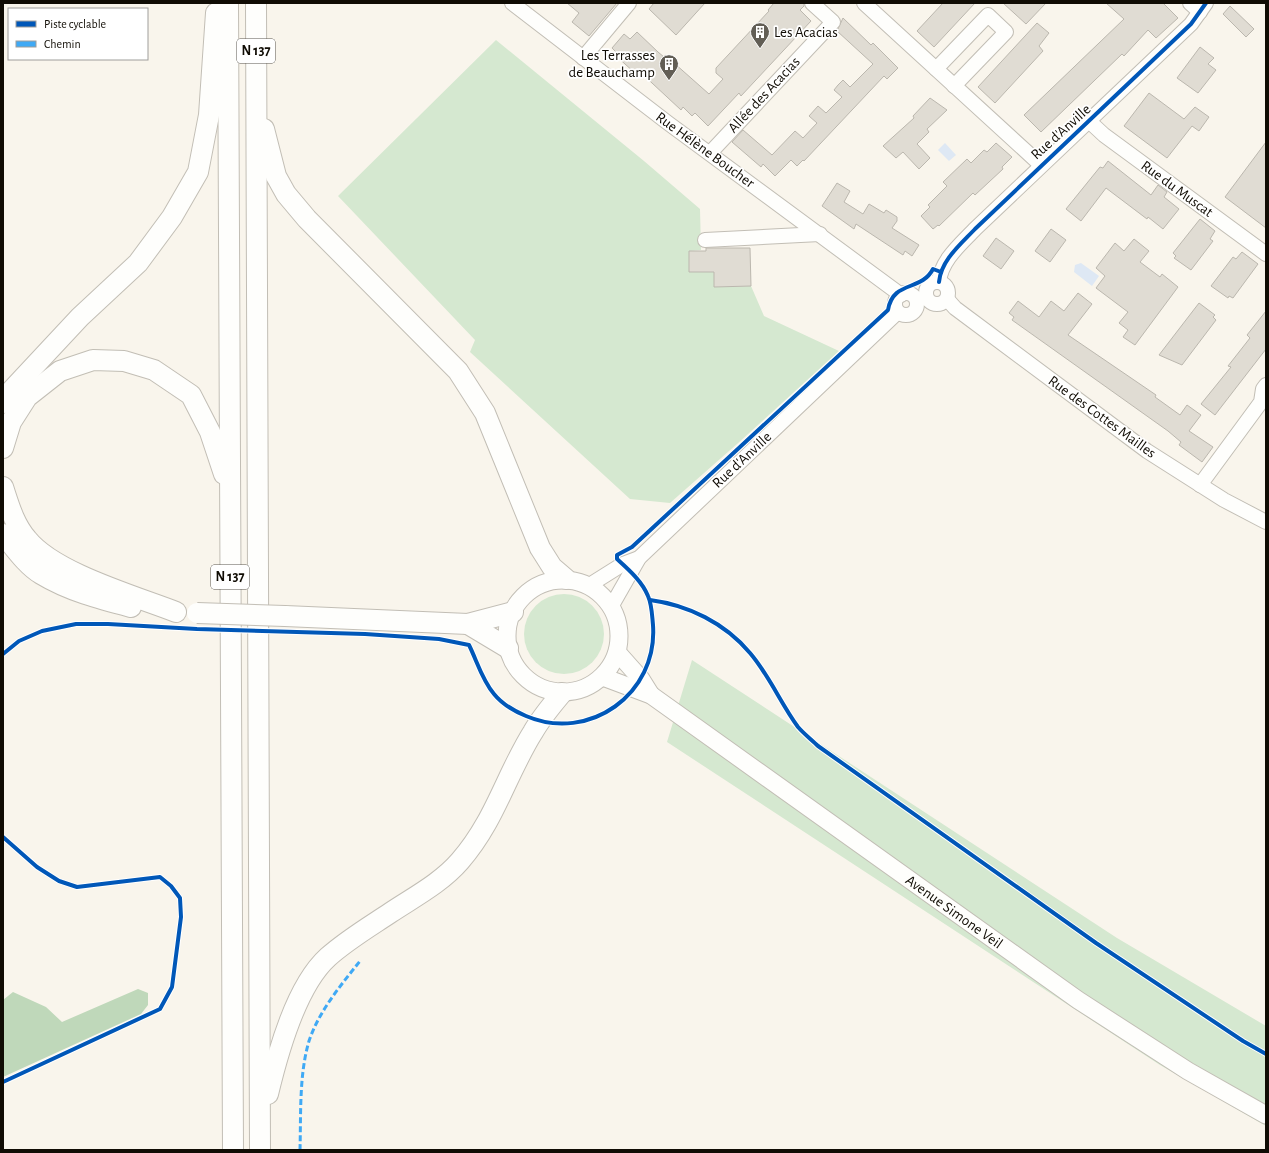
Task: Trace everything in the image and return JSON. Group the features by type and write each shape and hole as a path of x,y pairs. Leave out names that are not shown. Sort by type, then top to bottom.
{"highway":[{"path":"3,403 10,392 80,318 138,263 172,217 198,172 209,115 216,3"},
{"name":"N 137","path":"228,3 230,751 233,1150"},
{"name":"N 137","path":"256,3 260,1150"},
{"path":"256,100 276,176 286,194 308,219 458,371 485,413 540,548 552,566 566,579"},
{"path":"3,448 11,422 27,397 60,371 93,360 124,361 154,370 191,396 210,432 230,492"},
{"path":"3,487 14,518 27,540 49,559 90,580 176,612"},
{"path":"3,534 19,555 40,574 82,593 140,610 468,624 513,612"},
{"path":"468,624 508,648"},
{"path":"260,1123 284,1036 301,996 314,972 328,957 355,936 442,879 460,861 492,816 532,733 547,710 562,693"}],"main road":[{"path":"566,579 588,586 601,595 611,607 617,621 619,638 617,652 611,666 602,677 586,688 562,693 542,688 525,678 515,666 508,648 507,629 513,612 521,599 533,589 548,583 566,579"},
{"name":"Avenue Simone Veil","path":"617,652 641,679 651,696"},
{"name":"Avenue Simone Veil","path":"602,677 651,696 1078,1000 1188,1071 1266,1115"}],"street":[{"name":"Rue Hélène Boucher","path":"512,3 710,153 906,295"},
{"path":"583,58 629,3"},
{"name":"Allée des Acacias","path":"710,153 833,22 812,3"},
{"path":"864,3 1041,165"},
{"name":"Rue d'Anville","path":"933,285 947,259 1041,165 1090,122 1191,24 1199,6"},
{"path":"936,69 988,15 1006,32 954,86"},
{"name":"Rue du Muscat","path":"1090,122 1104,135 1266,254"},
{"path":"705,240 820,234"},
{"path":"931,303 926,294 933,285"},
{"path":"933,285 947,289 947,299 942,304 931,303 907,315 898,312 895,302 906,295 933,285"},
{"path":"906,295 917,304 915,310"},
{"name":"Rue des Cottes Mailles","path":"947,299 955,308 1147,451 1200,485 1266,522"},
{"name":"Rue d'Anville","path":"611,607 639,558 898,312"},
{"path":"1200,485 1261,402 1263,389 1266,385"},
{"name":"Rue d'Anville","path":"588,586 623,564 639,558"}],"green space":[{"path":"496,40 644,161 700,209 701,250 689,251 689,272 714,269 714,287 751,286 764,316 839,351 670,503 630,499 470,352 475,340 338,196"},
{"path":"564,594 579,597 592,606 601,619 604,634 601,649 592,662 579,671 564,674 549,671 536,662 527,649 524,634 527,619 536,606 549,597"},
{"path":"692,660 1117,938 1266,1026 1266,1126 1160,1065 667,742"},
{"path":"138,989 148,993 148,1005 141,1014 3,1077 3,1000 13,992 46,1007 62,1022"}],"shaded area":[{"path":"945,143 956,155 949,161 938,150"},
{"path":"1081,263 1099,276 1092,286 1074,272 1075,265"}],"building":[{"path":"567,3 617,3 589,36 572,22 579,13"},
{"path":"654,3 705,3 676,35 649,9"},
{"path":"774,3 804,3 804,6 800,10 811,21 741,96 739,93 708,126 695,113 692,116 683,107 681,110 638,70 635,73 615,55 617,53 612,48 624,34 630,39 637,32 658,52 664,57 665,55 709,94 723,79 716,73 716,68 769,11 768,10"},
{"path":"943,3 975,3 934,47 917,31"},
{"path":"1003,3 1046,3 1026,24"},
{"path":"1106,3 1163,3 1178,18 1156,38 1148,30 1124,56 1122,54 1041,132 1024,115 1124,19"},
{"path":"1230,6 1254,29 1246,37 1223,14"},
{"path":"843,18 871,45 873,43 898,68 887,79 884,76 804,161 803,160 797,166 791,160 775,176 763,164 761,167 732,142 743,130 772,155 795,131 803,138 817,123 809,116 818,106 826,113 842,97 834,90 838,85 843,80 850,87 873,64 837,31"},
{"path":"1037,23 1049,33 1039,46 1043,51 995,103 978,87"},
{"path":"1200,47 1214,58 1208,64 1216,70 1198,93 1177,78"},
{"path":"1149,93 1184,119 1195,107 1209,117 1199,131 1192,126 1167,158 1124,126"},
{"path":"930,98 947,110 927,129 929,132 917,144 930,158 919,169 903,152 896,158 883,146 914,118 913,116"},
{"path":"1266,142 1266,228 1225,197"},
{"path":"996,143 1012,157 1002,167 1003,169 975,195 973,193 939,226 938,225 933,229 921,216 930,207 928,205 947,186 943,182 967,159 971,163 984,150 987,152"},
{"path":"1108,161 1151,195 1158,185 1167,192 1164,197 1179,209 1163,229 1148,217 1147,219 1106,188 1081,221 1066,209 1100,167 1103,168"},
{"path":"837,183 850,191 844,202 863,214 869,204 884,213 886,210 897,217 897,221 892,228 919,245 912,256 905,251 903,255 856,224 854,229 822,206"},
{"path":"1200,219 1215,231 1210,239 1213,241 1191,270 1174,258 1176,256 1173,253"},
{"path":"1051,229 1066,240 1050,262 1035,251"},
{"path":"996,238 1014,251 1001,269 983,256"},
{"path":"1134,239 1149,251 1140,262 1160,277 1162,274 1178,287 1135,345 1123,337 1128,330 1119,323 1128,312 1096,288 1105,276 1096,268 1115,243 1124,251"},
{"path":"706,248 750,248 751,286 714,287 714,272 689,272 689,251 706,251"},
{"path":"1242,252 1258,264 1233,298 1229,296 1228,298 1211,286 1233,257 1236,259"},
{"path":"1078,293 1092,304 1068,335 1156,395 1155,397 1180,415 1187,405 1201,415 1189,431 1213,447 1202,462 1179,445 1181,442 1168,431 1012,320 1014,317 1009,313 1018,301 1039,317 1051,301 1064,311"},
{"path":"1199,303 1215,315 1213,317 1216,320 1182,365 1159,355"},
{"path":"1266,311 1266,349 1215,415 1201,404 1231,367 1228,366 1250,338 1247,335"}],"marked path":[{"path":"300,1150 302,1081 309,1041 313,1030 325,1009 338,989 360,961"}],"cycle path":[{"path":"939,282 944,267 952,253 975,229 1191,24 1206,3"},
{"path":"3,654 19,641 42,631 76,624 365,634 439,639 469,645 490,689 508,707 517,712 550,723 573,723 595,717 615,706 632,691 644,672 652,650 653,625 652,610 649,599 642,585 617,559 617,555 632,547 888,310 895,294 922,281 933,269 941,272"},
{"path":"650,600 664,602 692,611 717,624 740,642 750,653 769,680 798,727 818,746 1096,943 1243,1041 1266,1054"},
{"path":"3,837 37,867 59,881 77,887 160,877 171,886 180,898 181,917 172,987 160,1009 3,1082"}],"place":[{"name":"Les Acacias","path":"760,49"},
{"name":"Les Terrasses de Beauchamp","path":"669,81"}]}
